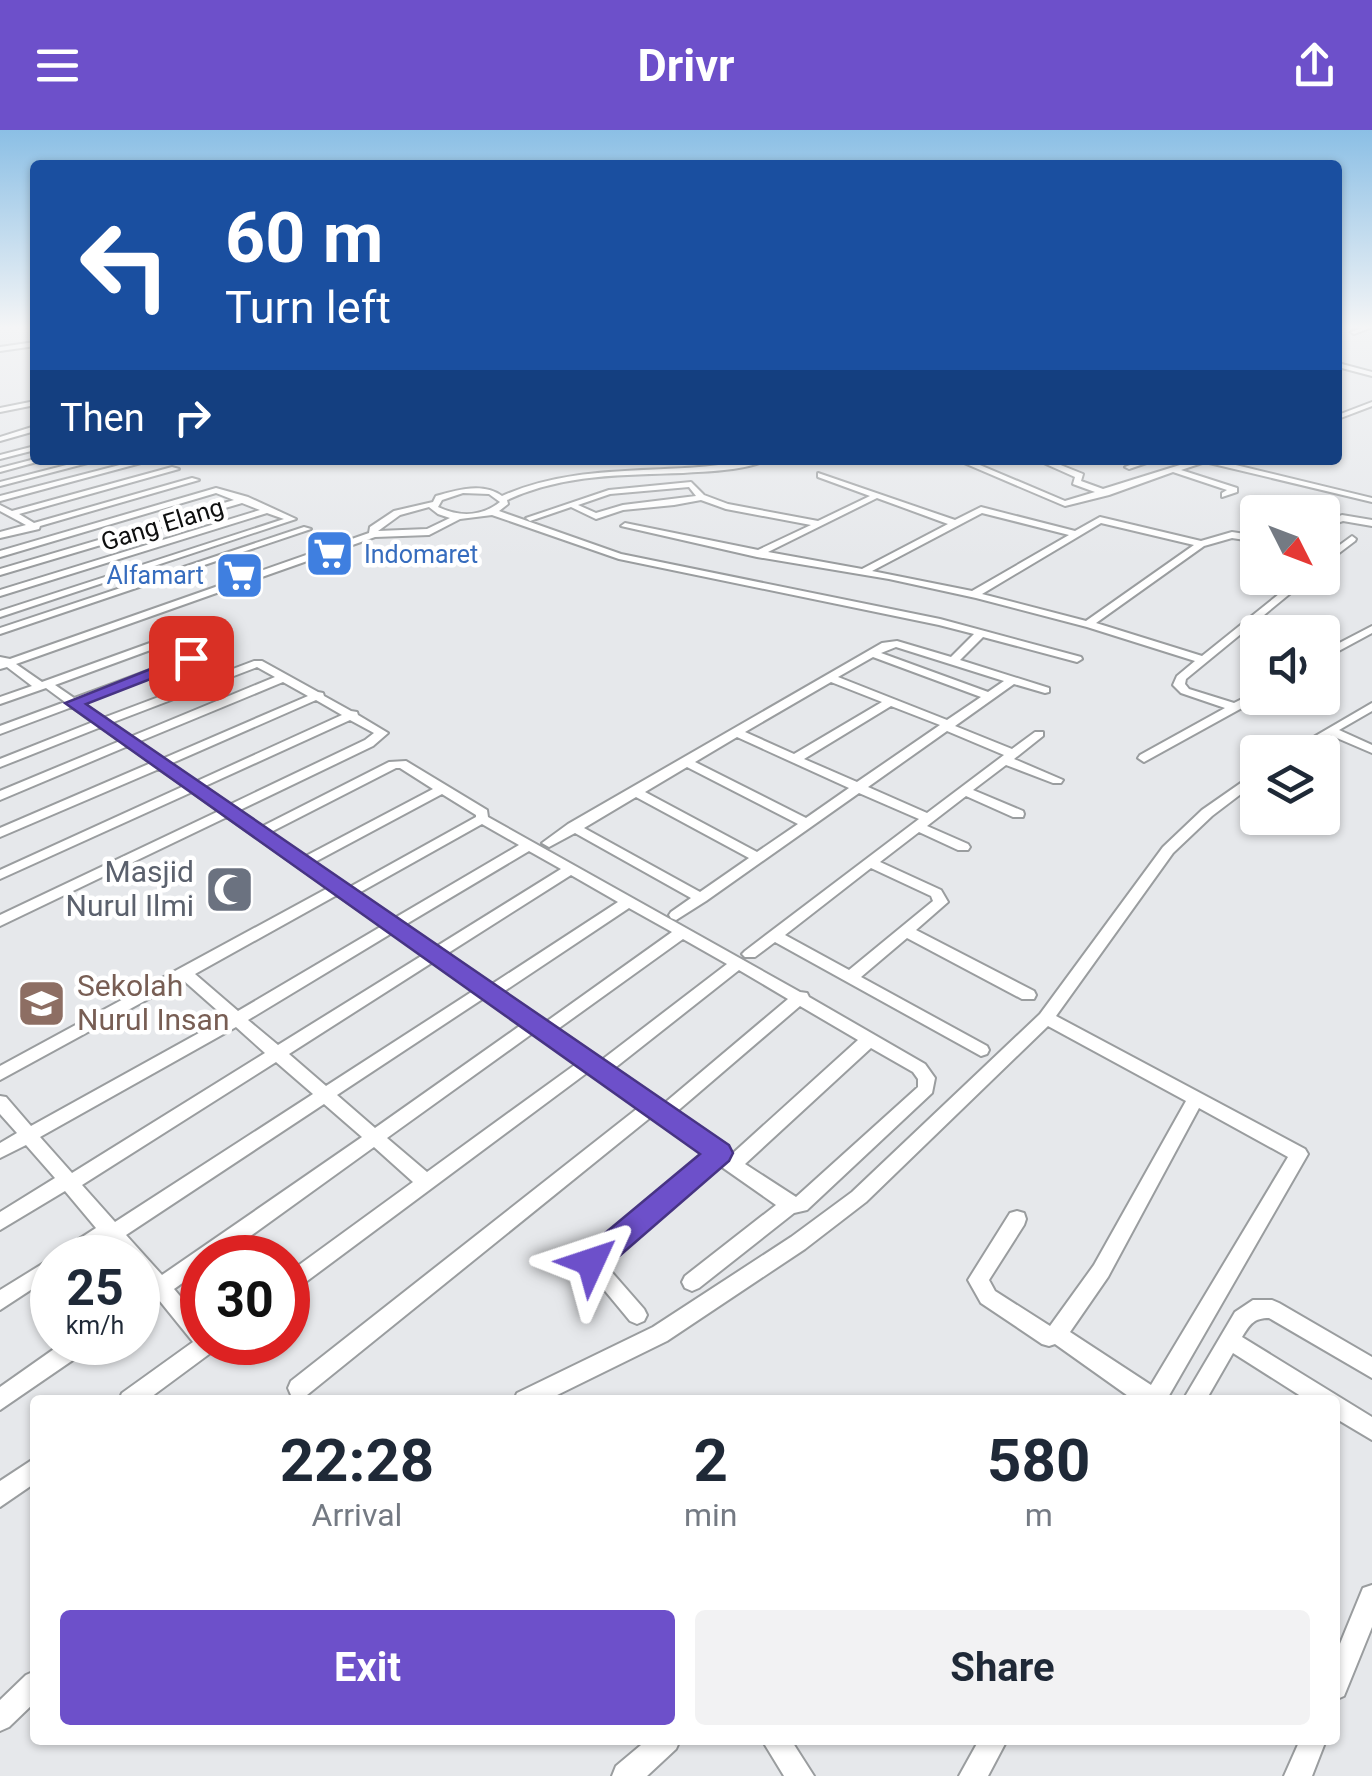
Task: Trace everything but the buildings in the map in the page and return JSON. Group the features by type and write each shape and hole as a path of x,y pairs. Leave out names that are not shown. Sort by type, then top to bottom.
{"street":[{"path":"0,410 26,405"},
{"path":"1342,416 1370,405"},
{"path":"0,439 30,430"},
{"path":"0,457 30,449"},
{"path":"0,470 30,462"},
{"path":"0,484 75,465"},
{"path":"0,499 129,465"},
{"path":"374,534 373,529 388,518 454,493 491,492 565,474 676,465"},
{"path":"491,492 504,498 571,479 743,465"},
{"path":"972,465 1057,502 1106,494 1189,465"},
{"path":"1129,467 1135,465"},
{"path":"1227,465 1372,500"},
{"path":"1057,466 1080,476 1076,482 1106,494"},
{"path":"11,514 175,468"},
{"path":"1174,470 1234,490 1225,494"},
{"path":"1295,480 1307,471"},
{"path":"680,472 700,497"},
{"path":"821,475 954,523"},
{"path":"0,534 195,480"},
{"path":"530,518 609,492 691,484"},
{"path":"0,554 216,490 245,498 292,520 0,614"},
{"path":"756,555 874,496"},
{"path":"582,522 632,504 668,504 700,497 726,506 821,524"},
{"name":"Gang Elang","path":"0,572 245,498"},
{"path":"433,504 436,511 460,516 492,512 503,506 504,498"},
{"path":"570,504 596,516"},
{"path":"0,508 176,604"},
{"path":"0,594 270,509"},
{"path":"864,572 987,509 1073,533"},
{"path":"492,512 576,544 669,569 981,633 1077,659"},
{"path":"3,662 374,534 429,532 460,516"},
{"path":"1340,519 1372,522"},
{"path":"973,594 1094,521 1107,520 1201,544"},
{"path":"625,526 756,555 973,594 1203,660"},
{"path":"0,631 306,529"},
{"path":"1088,624 1201,544 1232,534 1240,536"},
{"path":"1340,547 1352,538"},
{"path":"1234,708 1179,685 1181,678 1283,595"},
{"path":"0,701 201,628"},
{"path":"1340,647 1372,628"},
{"path":"953,661 981,633"},
{"path":"549,843 886,645 898,644 1045,690"},
{"path":"872,653 989,696"},
{"path":"0,730 191,658"},
{"path":"3,662 101,722 790,1205"},
{"path":"0,762 254,664 286,676 381,730 382,735 0,921"},
{"path":"0,796 286,676"},
{"path":"830,678 949,726 1057,780"},
{"path":"676,915 1012,680"},
{"path":"0,833 319,695"},
{"path":"796,759 890,702"},
{"path":"1144,758 1240,704"},
{"path":"1323,735 1372,706"},
{"path":"0,876 353,714"},
{"path":"1330,731 1372,750"},
{"path":"737,733 860,788 963,847"},
{"path":"310,1268 744,959 1039,734"},
{"path":"686,762 808,824"},
{"path":"260,833 393,766 406,766 482,814 482,819"},
{"path":"535,1395 660,1334 798,1243 859,1197 1046,1018 1168,850 1206,813 1240,788"},
{"path":"303,863 442,789"},
{"path":"965,791 1018,814"},
{"path":"635,792 759,858"},
{"path":"482,819 681,933 744,959 919,1068 926,1078 926,1089 807,1201 790,1205 692,1282"},
{"path":"0,1074 184,973 482,819"},
{"path":"573,827 702,898"},
{"path":"0,1151 237,1019 529,845"},
{"path":"850,978 939,905 940,897 871,864"},
{"path":"0,1222 278,1054 571,869"},
{"path":"104,1235 628,902"},
{"path":"906,931 1028,995"},
{"path":"236,1235 374,1137 681,933"},
{"path":"775,936 982,1050"},
{"path":"184,973 426,1182"},
{"path":"299,1388 802,998"},
{"path":"1046,1018 1299,1154 1158,1392 1150,1395 1058,1334"},
{"path":"637,1314 592,1264 593,1257 727,1158 870,1038"},
{"path":"1017,1219 982,1270 980,1290 1049,1337 1058,1334 1101,1270 1196,1099"},
{"path":"0,1102 114,1235"},
{"path":"180,1274 160,1288 180,1311"},
{"path":"0,1301 30,1281"},
{"path":"1197,1395 1242,1318 1253,1309 1272,1309 1372,1368"},
{"path":"1229,1340 1318,1395"},
{"path":"137,1395 180,1363"},
{"path":"0,1400 49,1365"},
{"path":"1340,1409 1372,1429"},
{"path":"0,1495 30,1474"},
{"path":"1340,1675 1372,1598"},
{"path":"0,1718 30,1689"},
{"path":"626,1776 661,1745"},
{"path":"778,1745 800,1776"},
{"path":"972,1776 991,1745"},
{"path":"1298,1776 1311,1745"}],"place":[{"name":"Indomaret","path":"329,554"},
{"name":"Alfamart","path":"239,575"},
{"name":"Masjid Nurul Ilmi","path":"229,889"},
{"name":"Sekolah Nurul Insan","path":"42,1003"}],"route":[{"path":"191,658 73,703 720,1153 591,1262"}]}
